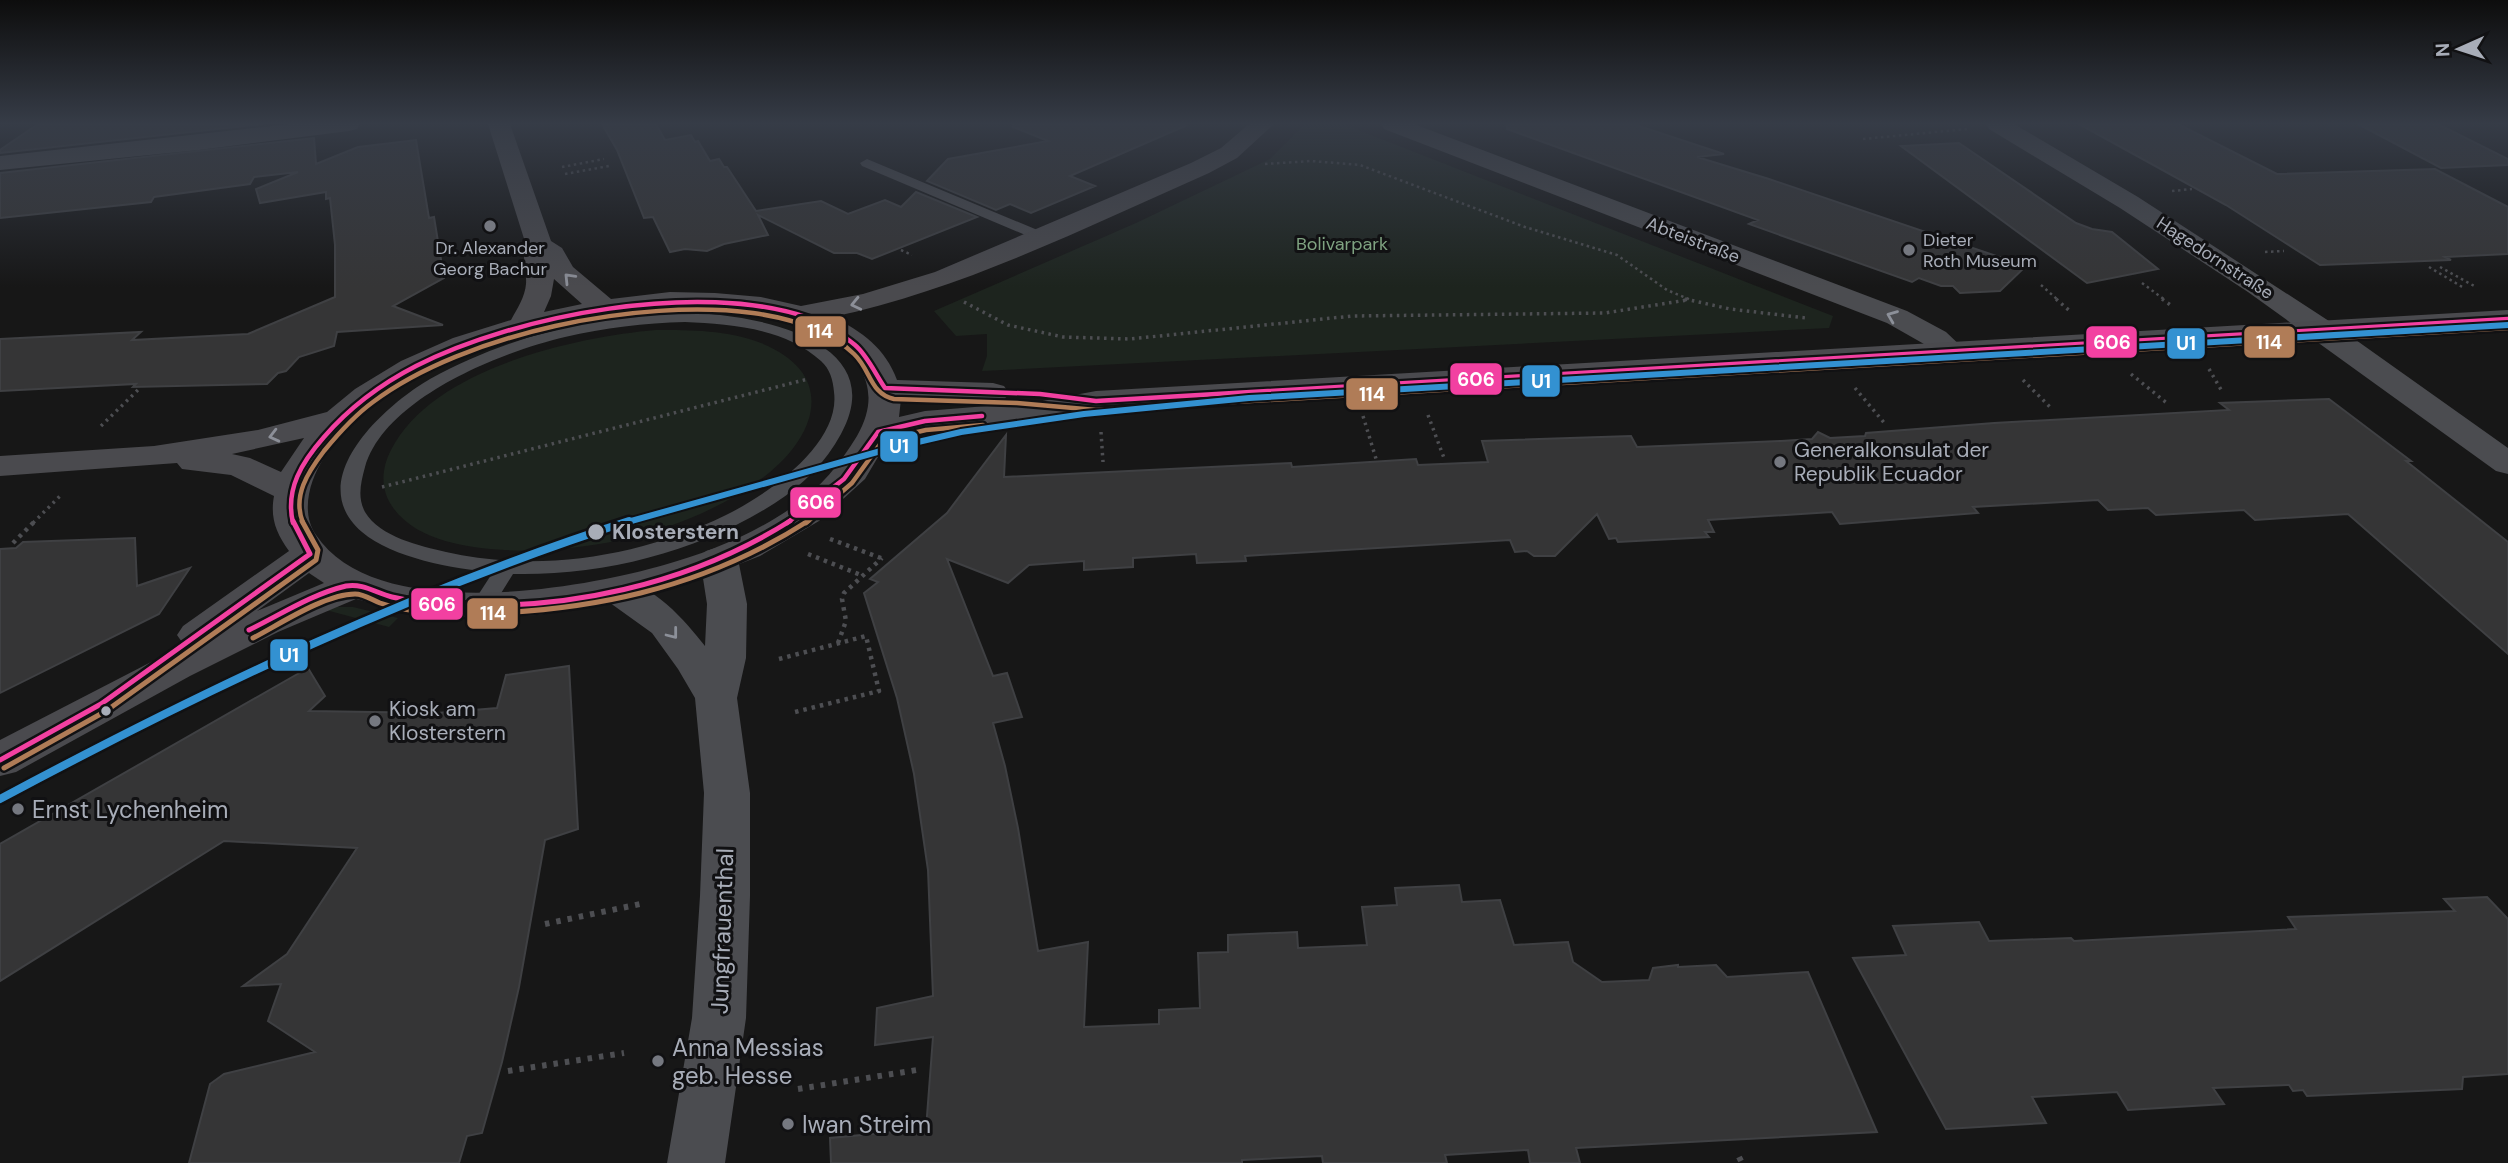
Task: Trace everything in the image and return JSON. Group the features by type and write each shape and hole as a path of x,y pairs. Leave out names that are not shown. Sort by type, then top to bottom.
{"main road":[{"path":"517,178 539,245 552,254 562,272 603,307"},
{"path":"852,340 1042,237 1176,178"},
{"path":"523,325 537,294 540,277 534,258 539,245"},
{"path":"803,315 951,288"},
{"path":"732,302 803,315 831,326 852,340 872,360 885,388 884,414 878,432 855,469 819,502 790,503 719,559 620,591 573,600 482,606 413,601 355,585 340,578 310,554 294,531 290,512 292,491 307,455 340,419 391,381 434,359 485,348 523,325 603,307 658,310 732,302"},
{"path":"878,432 925,421 1037,412 1099,415 1951,350 2508,319"},
{"path":"885,388 1040,394 1099,415"},
{"path":"0,466 154,456 259,440 340,419"},
{"path":"154,456 189,462 238,465 292,491"},
{"path":"101,704 310,554"},
{"path":"0,760 101,704 288,612 355,585"}],"street":[{"name":"Abteistraße","path":"1534,178 1897,317 1951,350"},
{"name":"Hagedornstraße","path":"2081,178 2164,224 2322,330 2508,464"},
{"name":"Jungfrauenthal","path":"696,1163 719,1018 724,921 727,793 716,698 725,658 726,618 719,559"},
{"name":"Jungfrauenthal","path":"620,591 666,624 695,662 716,698"}],"lane":[{"path":"903,178 1042,237"},
{"path":"658,310 767,328 808,345 828,360 842,382 844,412 790,503 658,547 558,566 506,568 444,559 389,541 363,522 350,495 353,466 370,437 410,400 485,348 627,321 658,310"},
{"path":"482,606 506,568"}],"path":[{"path":"1397,178 1525,227 1617,255 1631,262 1657,285 1686,300"},
{"path":"2429,267 2475,294"},
{"path":"2440,267 2476,287"},
{"path":"2142,283 2178,311"},
{"path":"2041,285 2077,317"},
{"path":"951,288 1008,325 1063,337 1130,339 1352,316 1605,313 1686,300 1819,320"},
{"path":"2206,365 2222,393"},
{"path":"2126,369 2168,404"},
{"path":"350,495 836,372"},
{"path":"2018,375 2052,409"},
{"path":"1852,385 1886,425"},
{"path":"100,426 138,390"},
{"path":"1427,410 1444,458"},
{"path":"1362,413 1377,462"},
{"path":"1099,415 1102,462"},
{"path":"13,543 63,493"},
{"path":"837,542 882,558 844,593 842,599 846,621 838,644"},
{"path":"803,553 862,575"},
{"path":"779,659 866,636 879,691 791,713"},
{"path":"545,924 645,904"},
{"path":"508,1071 624,1053"},
{"path":"798,1089 917,1070"}],"green space":[{"name":"Bolivarpark","path":"1230,178 1482,178 1833,316 1829,328 982,371 987,356 987,334 956,336 934,311 1136,223"},
{"path":"656,330 736,335 761,343 785,356 801,371 809,387 811,405 807,423 798,442 765,476 737,495 707,511 641,535 573,548 539,550 505,550 445,541 416,529 404,520 389,502 384,487 384,472 391,450 411,422 438,398 471,378 508,362 586,340"},
{"path":"353,607 398,618 389,627 326,610"}],"building":[{"path":"0,178 253,178 250,184 154,197 151,202 0,218"},
{"path":"283,178 422,178 429,218 434,217 444,278 393,306 443,325 337,332 334,346 299,357 286,371 278,373 267,384 133,387 136,384 0,391 0,339 141,332 132,340 248,334 335,297 335,245 330,198 326,199 326,192 260,203 256,189"},
{"path":"628,178 734,178 756,211 821,201 848,214 885,200 901,207 916,192 977,217 872,259 857,253 834,253 758,215 768,235 724,244 707,251 685,249 670,252 653,217 644,218"},
{"path":"930,178 1076,178 1095,186 1031,213 1010,204 996,210 927,181"},
{"path":"1643,178 1767,178 2026,266 2000,291 1960,293 1953,286 1941,286 1919,278 1912,282 1749,224 1758,220"},
{"path":"1945,178 2011,178 2076,223 2112,232 2158,269 2087,283"},
{"path":"2177,178 2453,178 2508,207 2508,254 2445,257 2451,260 2320,265 2226,205"},
{"path":"2329,399 2411,461 2406,461 2508,542 2508,654 2348,514 2255,520 2244,510 2156,515 2148,508 2108,510 2098,500 1973,507 1978,513 1840,524 1832,512 1708,520 1714,532 1705,532 1709,537 1618,542 1616,538 1609,539 1597,514 1555,556 1534,556 1527,551 1515,552 1510,540 1245,556 1246,561 1197,563 1196,554 1133,558 1133,567 1084,570 1084,561 1029,565 1008,583 947,559 993,676 1007,673 1022,717 993,723 1018,828 1038,951 1088,942 1084,1027 1159,1024 1159,1010 1200,1008 1198,953 1228,952 1228,935 1297,932 1298,948 1367,945 1362,907 1397,905 1395,888 1459,885 1462,902 1500,900 1514,945 1568,942 1573,962 1602,982 1649,980 1653,968 1678,965 1716,965 1727,977 1808,972 1877,1132 1576,1148 1580,1163 1530,1163 1528,1150 1445,1155 1447,1163 1323,1163 1322,1156 1242,1160 1242,1163 831,1163 830,1138 926,1129 933,1037 875,1045 877,1008 933,996 928,870 914,774 897,698 864,593 878,582 870,579 947,513 1006,435 1004,477 1291,463 1292,467 1416,459 1418,465 1488,462 1482,441 1631,436 1637,447 1781,441 1812,439 1818,432 1830,438 1865,436 1866,433 1994,423 2229,410 2220,403"},
{"path":"135,538 137,586 190,568 159,614 0,693 0,549 16,548 23,542"},
{"path":"569,666 578,829 545,840 519,987 502,1062 482,1133 467,1136 459,1163 189,1163 210,1084 224,1074 315,1052 268,1021 281,984 243,986 287,954 357,848 224,841 0,981 0,844 308,668 325,696 309,711 437,713 497,708 506,675"},
{"path":"2487,897 2508,919 2508,1074 2463,1077 2462,1089 2307,1096 2303,1090 2293,1091 2289,1085 2213,1088 2224,1104 2128,1110 2117,1092 2032,1097 2046,1123 1946,1129 1853,958 1906,955 1893,926 1979,922 1989,941 2071,938 2074,941 2296,929 2288,917 2455,911 2444,899"}],"transit line":[{"name":"606","path":"0,760 101,704 310,554 294,525 291,512 293,485 307,459 331,429 379,388 434,357 500,333 622,307 689,302 753,305 810,318 856,345 885,388 1040,394 1096,401 2508,319"},
{"name":"114","path":"4,768 106,711 316,560 318,550 301,518 300,492 312,467 334,439 372,402 425,371 486,346 554,327 624,315 691,310 753,313 805,325 836,340 862,362 877,392 884,397 926,401 1001,402 1096,410 2508,328"},
{"name":"U1","path":"0,799 140,726 283,658 501,566 656,513 888,449 961,432 1084,414 1249,398 2508,325"},
{"name":"606","path":"249,630 318,596 346,586 366,587 381,594 418,602 507,605 559,601 663,580 712,563 760,540 804,512 849,474 878,432 925,421 982,416"},
{"name":"114","path":"253,638 319,605 355,594 380,603 426,612 504,614 558,609 667,587 720,569 770,546 814,517 852,483 883,440 926,430 983,425"}],"place":[{"name":"Dr. Alexander Georg Bachur","path":"490,226"},
{"name":"Dieter Roth Museum","path":"1909,250"},
{"name":"Generalkonsulat der Republik Ecuador","path":"1780,462"},
{"name":"Klosterstern","path":"596,532"},
{"name":"Kiosk am Klosterstern","path":"375,721"},
{"name":"Ernst Lychenheim","path":"18,809"},
{"name":"Anna Messias geb. Hesse","path":"658,1061"},
{"name":"Iwan Streim","path":"788,1124"}]}
